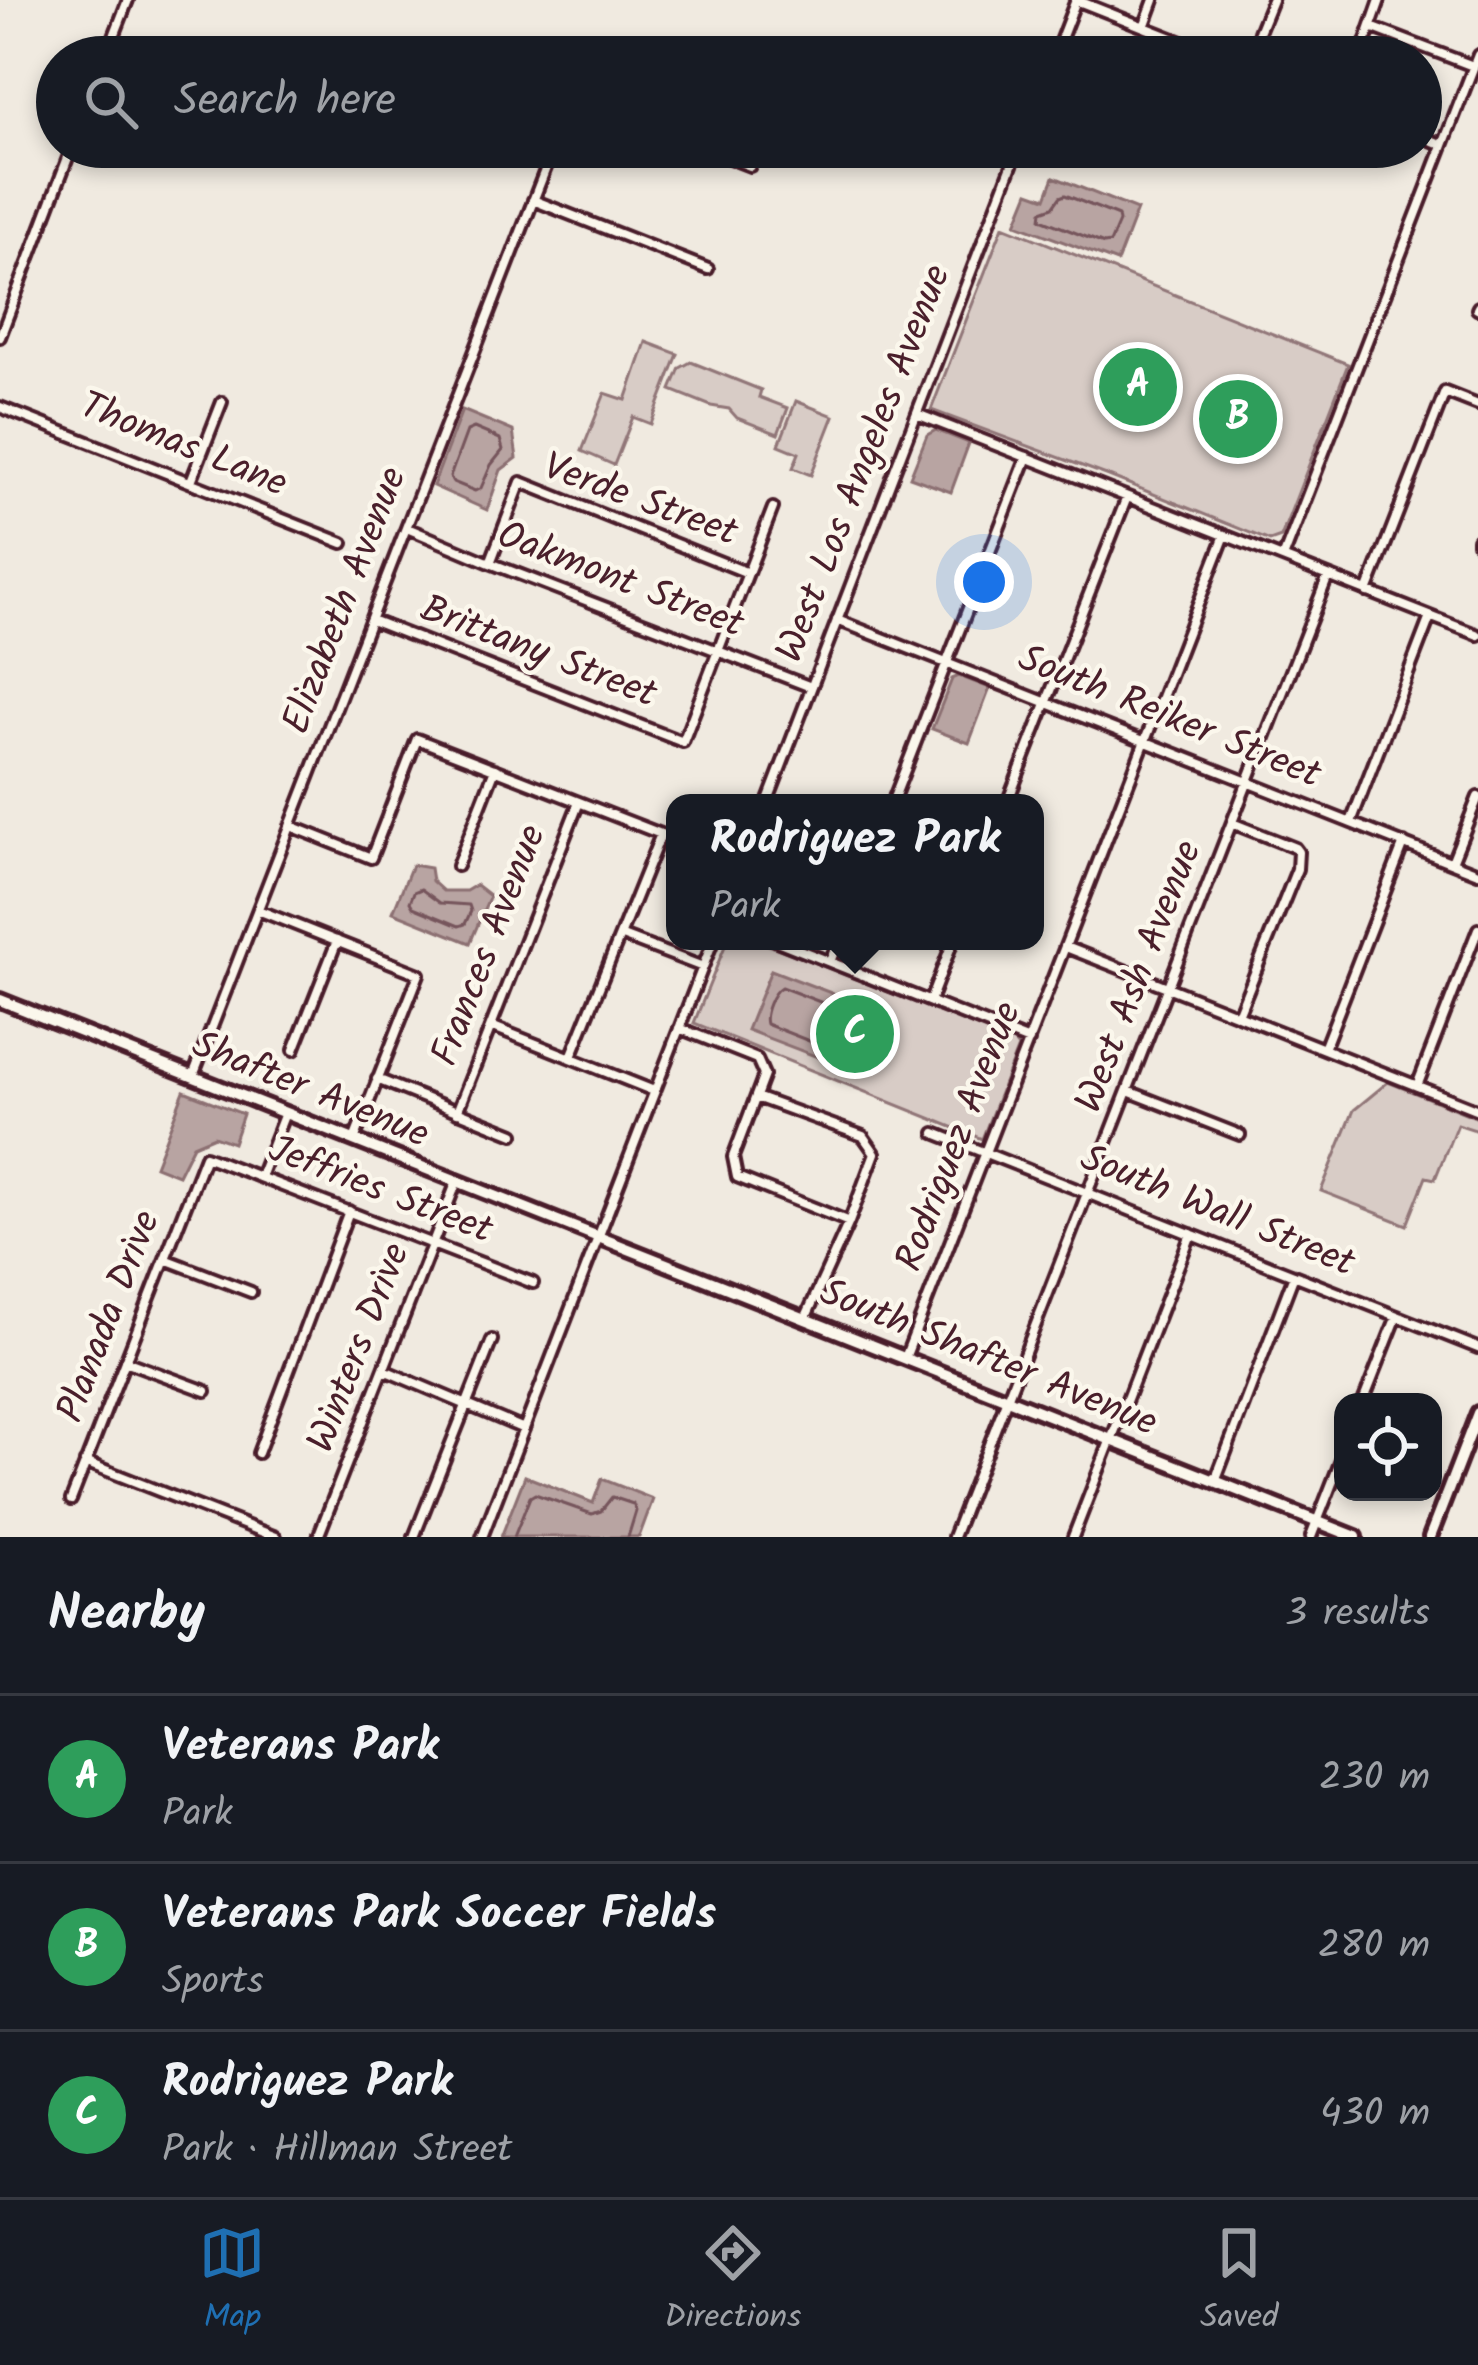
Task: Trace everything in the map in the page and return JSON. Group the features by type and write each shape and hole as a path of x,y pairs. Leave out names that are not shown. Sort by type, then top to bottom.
{"main road":[{"name":"Shafter Avenue","path":"0,1000 598,1237"},
{"name":"South Shafter Avenue","path":"598,1237 1356,1537"},
{"path":"1430,1537 1478,1413"}],"street":[{"path":"114,36 128,0"},
{"path":"1062,36 1076,0 1167,36"},
{"path":"1144,27 1154,0"},
{"path":"1259,32 1271,0"},
{"path":"1367,36 1381,0"},
{"path":"1371,26 1396,36"},
{"path":"1442,54 1473,66"},
{"path":"1443,145 1478,55"},
{"path":"0,337 64,168"},
{"name":"Elizabeth Avenue","path":"193,1076 546,168"},
{"name":"West Los Angeles Avenue","path":"770,794 1011,168"},
{"path":"1283,558 1434,168"},
{"path":"533,200 709,269"},
{"path":"1367,592 1445,392 1478,405"},
{"path":"191,481 222,402"},
{"name":"Thomas Lane","path":"0,407 343,543"},
{"path":"917,414 1478,635"},
{"path":"895,794 1028,457"},
{"name":"Verde Street","path":"490,563 521,482 748,573"},
{"path":"1010,794 1127,496"},
{"path":"718,651 773,508"},
{"name":"Oakmont Street","path":"407,528 811,688"},
{"name":"Rodriguez Avenue","path":"905,1358 1225,536"},
{"name":"West Ash Avenue","path":"953,1537 1328,576"},
{"path":"1351,823 1431,617"},
{"name":"Brittany Street","path":"371,620 683,742 718,651"},
{"name":"South Reiker Street","path":"838,620 1478,873"},
{"path":"291,826 371,858 417,739 661,834 572,1057"},
{"path":"458,866 495,770"},
{"path":"1452,862 1478,797"},
{"name":"Frances Avenue","path":"457,1112 579,802"},
{"path":"1232,823 1298,852 1297,868 1238,1015"},
{"path":"1324,1049 1403,843"},
{"path":"258,910 418,974 354,1140"},
{"path":"1417,1086 1478,929"},
{"path":"622,936 703,967"},
{"path":"294,1050 337,941"},
{"path":"1066,947 1478,1110"},
{"path":"482,1537 710,950"},
{"path":"800,950 1029,1041"},
{"path":"830,962 835,950"},
{"path":"930,1001 950,950"},
{"path":"491,1026 654,1091"},
{"path":"679,1028 758,1059 764,1075 733,1156 737,1178 849,1222"},
{"path":"377,1079 514,1134"},
{"path":"1128,1090 1240,1135"},
{"path":"756,1097 863,1136 875,1153 805,1318"},
{"path":"260,1177 285,1113"},
{"name":"South Wall Street","path":"935,1133 1478,1348"},
{"name":"Jeffries Street","path":"205,1156 533,1283"},
{"name":"Planada Drive","path":"70,1500 205,1156"},
{"name":"Winters Drive","path":"318,1537 457,1181"},
{"path":"259,1453 349,1211"},
{"path":"1073,1537 1191,1234"},
{"path":"165,1259 250,1292"},
{"path":"1214,1481 1294,1275"},
{"path":"1367,1393 1397,1316"},
{"path":"414,1537 492,1340"},
{"path":"125,1360 206,1391"},
{"path":"384,1370 524,1429"},
{"path":"86,1462 276,1537"},
{"path":"1311,1537 1334,1478"}],"shaded area":[{"path":"1003,226 1348,364 1281,537 1270,541 931,410"},
{"path":"646,342 678,354 651,424 633,417 614,465 582,451 605,393 626,400"},
{"path":"691,362 761,390 759,397 788,408 778,434 737,418 729,409 671,390 680,368"},
{"path":"796,401 834,416 811,475 793,468 799,453 779,445"},
{"path":"723,950 782,950 1013,1041 1018,1047 982,1139 694,1023"},
{"path":"1388,1082 1478,1118 1478,1131 1457,1124 1435,1179 1426,1177 1407,1225 1321,1191 1354,1110"}],"water":[{"path":"1054,177 1137,210 1117,262 1016,224 1029,192 1046,198"},
{"path":"462,410 513,431 517,458 501,470 487,510 433,486"},
{"path":"936,430 969,443 951,492 910,477 927,435"},
{"path":"959,676 990,688 969,743 932,729 952,679"},
{"path":"412,865 430,868 432,881 443,891 466,891 476,885 490,896 470,943 393,912"},
{"path":"771,970 873,1009 849,1069 747,1030"},
{"path":"184,1091 243,1114 233,1143 214,1136 193,1145 178,1175 155,1166"},
{"path":"525,1476 593,1503 602,1479 653,1499 639,1537 501,1537"}],"place":[{"name":"Veterans Park","path":"1138,387"},
{"name":"Veterans Park Soccer Fields","path":"1238,419"},
{"name":"Rodriguez Park","path":"855,1034"}]}
